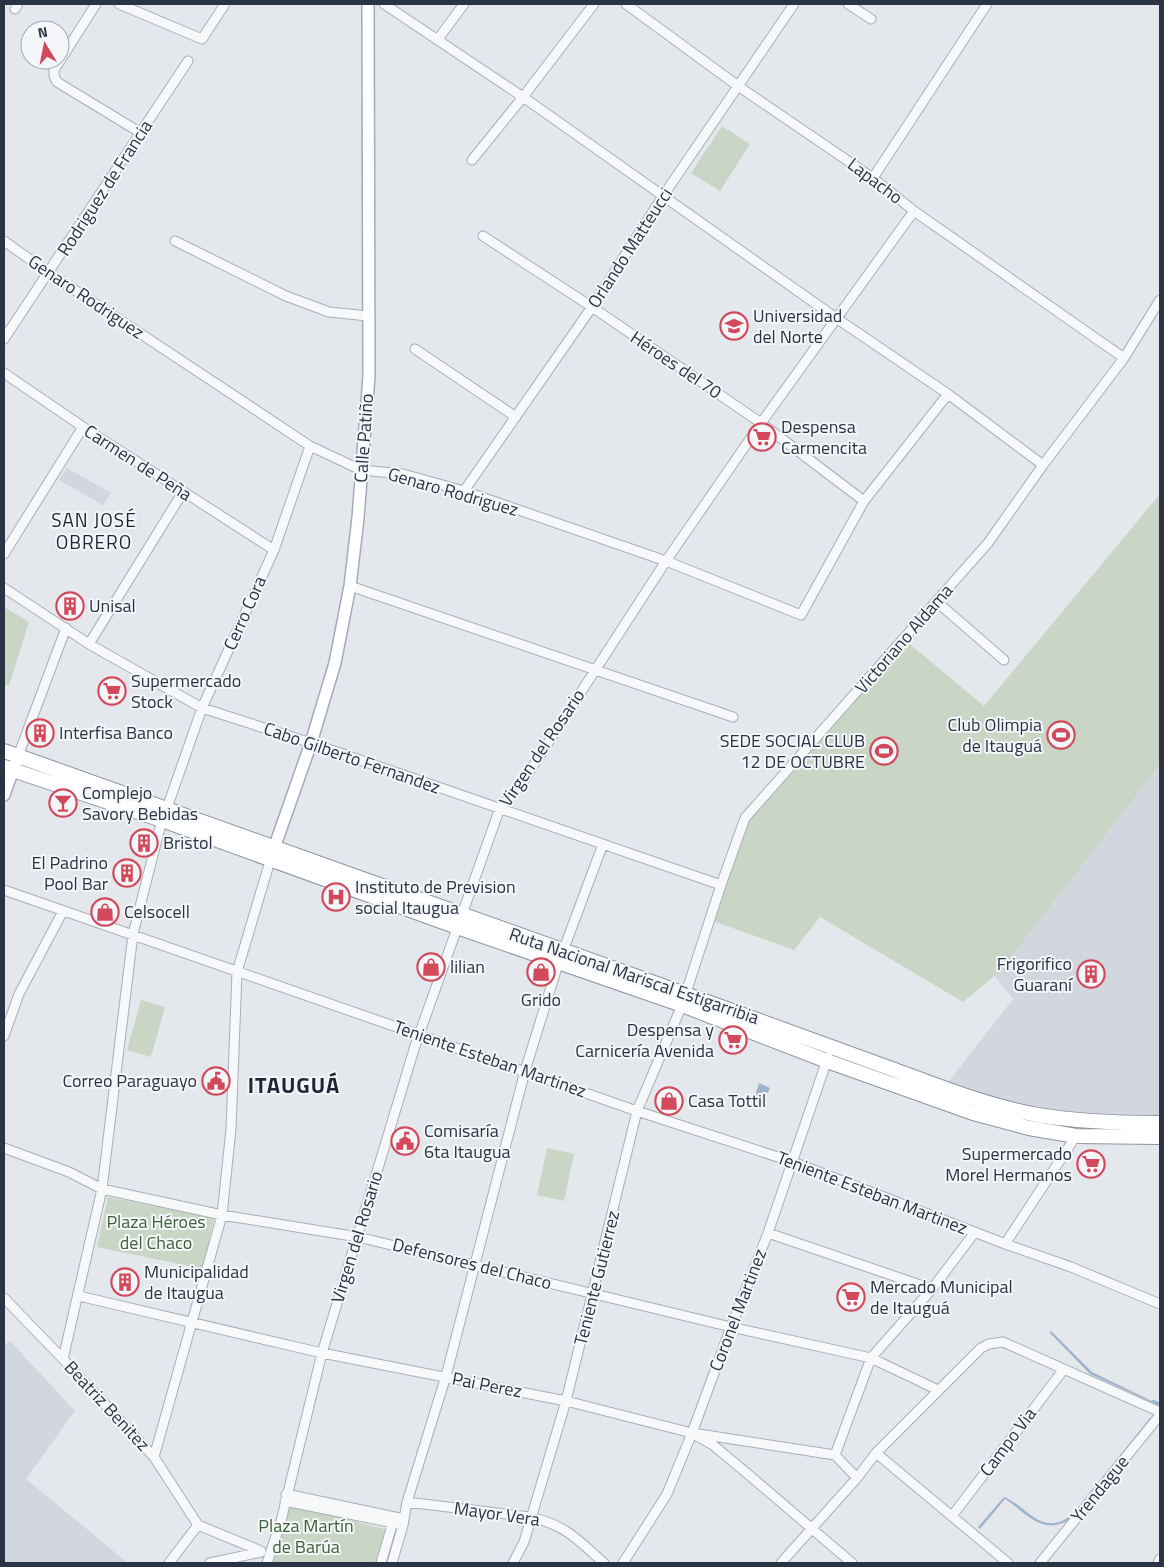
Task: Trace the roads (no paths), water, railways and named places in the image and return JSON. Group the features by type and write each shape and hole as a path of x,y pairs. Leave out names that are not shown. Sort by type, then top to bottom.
{"highway":[{"name":"Ruta Nacional Mariscal Estigarribia","path":"4,750 164,814 272,854 684,1000 831,1047 976,1100 1006,1108 1076,1120 1160,1123"},
{"name":"Ruta Nacional Mariscal Estigarribia","path":"8,769 164,814"},
{"name":"Ruta Nacional Mariscal Estigarribia","path":"684,1000 827,1060 981,1116 1030,1128 1076,1136 1160,1137"}],"main road":[{"name":"Calle Patiño","path":"272,854 311,743 335,663 350,586 358,518 369,376 368,4"},
{"path":"4,795 8,769 18,756"}],"street":[{"path":"96,4 54,70 54,76 57,82 141,133"},
{"path":"118,4 202,39 225,4"},
{"path":"384,4 523,97 836,318 948,394 1043,465"},
{"path":"438,40 464,4"},
{"path":"472,160 594,4"},
{"name":"Lapacho","path":"626,4 738,86 873,178 914,211 1124,358"},
{"name":"Orlando Matteucci","path":"464,491 592,307 663,196 794,4"},
{"path":"848,4 871,20"},
{"path":"873,178 987,4"},
{"name":"Rodriguez de Francia","path":"4,339 188,61"},
{"name":"Virgen del Rosario","path":"267,1563 281,1521 322,1353 420,1034 500,808 522,783 666,561 761,423 914,211"},
{"name":"Héroes del 70","path":"483,236 592,307 761,423 864,501"},
{"name":"Genaro Rodriguez","path":"4,240 49,273 310,446 361,470 403,474 464,491 666,561 801,615 864,501"},
{"path":"174,241 286,296 329,312 368,316"},
{"name":"Victoriano Aldama","path":"684,1000 721,884 745,818 988,542 1043,465 1124,358 1160,300"},
{"path":"414,349 516,417"},
{"name":"Carmen de Peña","path":"4,373 83,427 274,550"},
{"path":"864,501 948,394"},
{"path":"4,554 83,427"},
{"name":"Cerro Cora","path":"63,1358 102,1189 133,934 164,814 202,708 274,550 310,446"},
{"path":"89,644 183,492"},
{"path":"350,586 733,717"},
{"name":"Cabo Gilberto Fernandez","path":"4,588 89,644 202,708 311,743 721,884"},
{"path":"937,602 1004,660"},
{"path":"18,756 66,628"},
{"path":"392,1563 404,1522 407,1502 446,1376 525,1072 561,956 603,844"},
{"path":"154,1457 222,1215 231,1129 237,972 272,854"},
{"name":"Teniente Esteban Martinez","path":"4,890 637,1111 793,1162 1005,1244 1071,1267 1160,1304"},
{"path":"4,1036 19,994 63,911"},
{"name":"Teniente Gutierrez","path":"513,1563 524,1542 566,1401 637,1111 684,1000"},
{"name":"Coronel Martinez","path":"624,1563 667,1494 692,1434 768,1233 831,1047"},
{"path":"1005,1244 1076,1136"},
{"name":"Defensores del Chaco","path":"4,1148 69,1172 102,1189 222,1215 358,1237 731,1327 871,1358 938,1390"},
{"name":"Teniente Esteban Martinez","path":"835,1455 871,1358 932,1289 975,1232"},
{"path":"768,1233 932,1289"},
{"name":"Pai Perez","path":"78,1296 322,1353 566,1401 692,1434 713,1446 852,1563"},
{"name":"Beatriz Benitez","path":"4,1298 63,1358 154,1457 198,1525"},
{"path":"781,1563 857,1478 876,1452 981,1348 989,1344 1003,1342 1160,1413"},
{"name":"Campo Via","path":"952,1516 1064,1369"},
{"name":"Yrendague","path":"1040,1563 1160,1413"},
{"path":"692,1434 835,1455 857,1478"},
{"path":"876,1452 1008,1563"},
{"path":"286,1497 404,1522"},
{"path":"381,1563 393,1520 407,1502"},
{"name":"Mayor Vera","path":"407,1502 530,1517 547,1521 568,1531 604,1563"},
{"path":"169,1563 198,1525 261,1552"},
{"path":"210,1563 261,1552 274,1540"},
{"path":"1158,1563 1160,1559"}],"water":[{"path":"759,1083 770,1088 768,1093 763,1092 761,1098 755,1096"},
{"path":"1051,1331 1092,1372 1160,1406 1090,1374 1050,1333"},
{"path":"1150,1418 1152,1420 1072,1518 1062,1524 1044,1524 1028,1516 1005,1499 980,1529 978,1527 1004,1497 1043,1522 1061,1521 1072,1515"}],"waterway":[{"path":"1153,1401 1160,1404"}],"place":[{"name":"Universidad del Norte","path":"734,326"},
{"name":"Despensa Carmencita","path":"762,437"},
{"name":"Unisal","path":"70,606"},
{"name":"Supermercado Stock","path":"112,691"},
{"name":"Interfisa Banco","path":"40,733"},
{"name":"Club Olimpia de Itauguá","path":"1061,735"},
{"name":"SEDE SOCIAL CLUB 12 DE OCTUBRE","path":"884,751"},
{"name":"Complejo Savory Bebidas","path":"63,803"},
{"name":"Bristol","path":"144,843"},
{"name":"El Padrino Pool Bar","path":"127,873"},
{"name":"Instituto de Prevision social Itaugua","path":"336,897"},
{"name":"Celsocell","path":"105,912"},
{"name":"lilian","path":"431,967"},
{"name":"Grido","path":"541,972"},
{"name":"Frigorifico Guaraní","path":"1091,974"},
{"name":"Despensa y Carnicería Avenida","path":"733,1040"},
{"name":"Correo Paraguayo","path":"216,1081"},
{"name":"Casa Tottil","path":"669,1101"},
{"name":"Comisaría 6ta Itaugua","path":"405,1141"},
{"name":"Supermercado Morel Hermanos","path":"1091,1164"},
{"name":"Municipalidad de Itaugua","path":"125,1282"},
{"name":"Mercado Municipal de Itauguá","path":"851,1297"}],"district":[{"name":"SAN JOSÉ OBRERO","path":"94,531"},
{"name":"ITAUGUÁ","path":"294,1085"}],"park label":[{"name":"Plaza Héroes del Chaco","path":"156,1232"},
{"name":"Plaza Martín de Barúa","path":"306,1536"}]}
